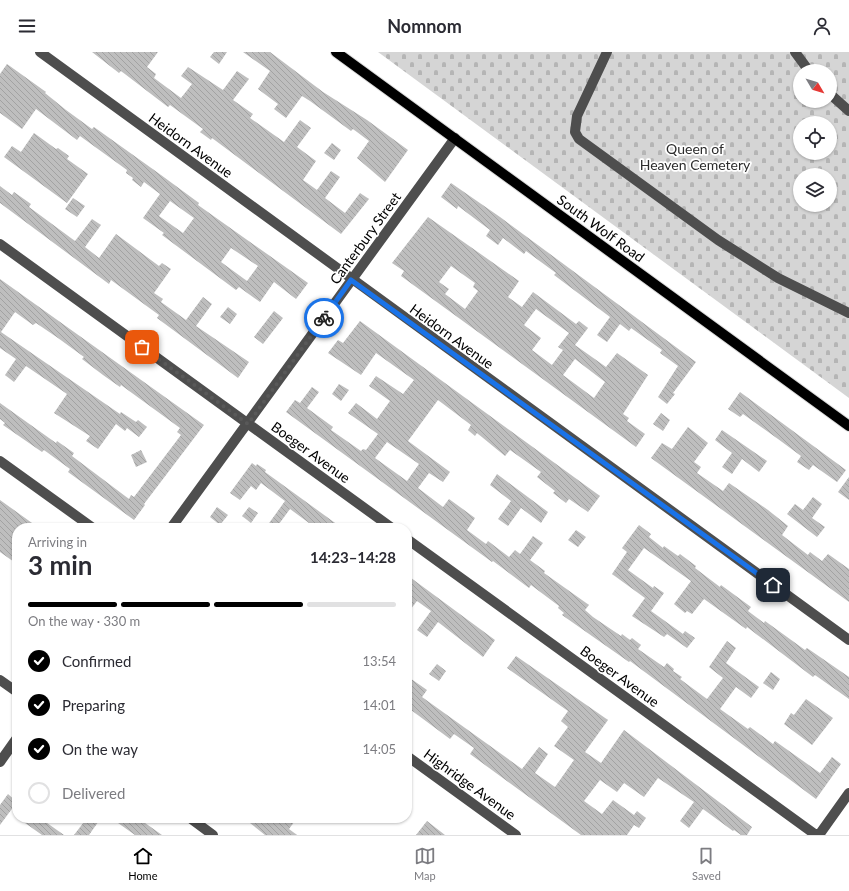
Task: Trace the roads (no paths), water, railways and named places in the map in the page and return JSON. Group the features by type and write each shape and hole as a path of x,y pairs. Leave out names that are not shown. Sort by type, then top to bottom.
{"main road":[{"name":"South Wolf Road","path":"336,52 849,426"}],"street":[{"name":"Heidorn Avenue","path":"40,52 351,280 849,640"},
{"path":"607,52 577,116 575,132 579,139 742,255 802,291 849,312"},
{"path":"795,52 804,64"},
{"path":"837,100 849,111"},
{"name":"Canterbury Street","path":"175,523 455,138"},
{"name":"Boeger Avenue","path":"0,244 385,523"},
{"path":"0,461 86,523"},
{"name":"Boeger Avenue","path":"412,543 816,835"},
{"path":"0,680 12,688"},
{"path":"0,762 12,745"},
{"name":"Highridge Avenue","path":"412,760 516,835"},
{"path":"819,835 849,793"},
{"path":"197,823 213,835"}],"park label":[{"name":"Queen of Heaven Cemetery","path":"695,156"}]}
